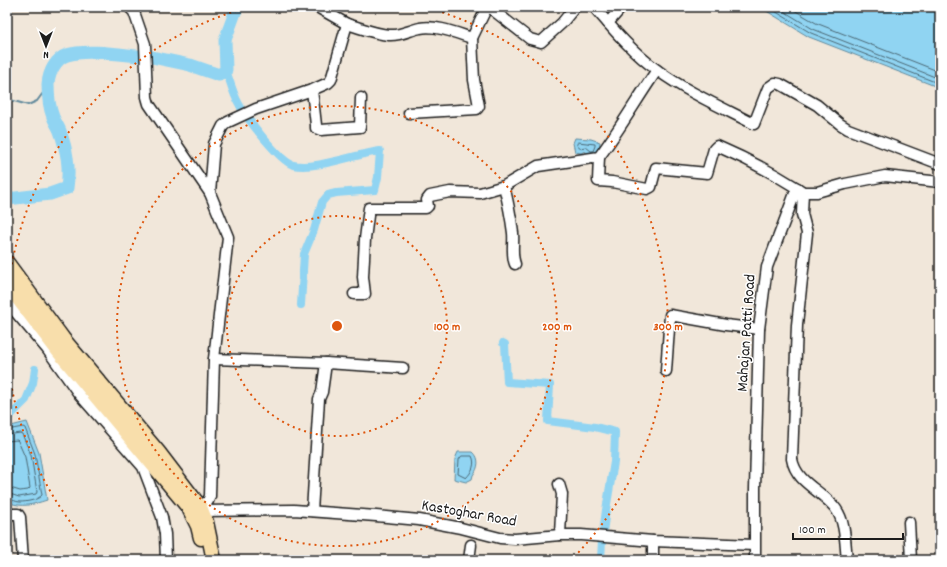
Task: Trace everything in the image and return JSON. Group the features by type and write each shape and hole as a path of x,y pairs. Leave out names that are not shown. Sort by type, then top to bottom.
{"highway":[{"path":"7,263 63,339 158,452 202,509 214,560"},
{"path":"7,284 59,352 189,508 198,526 207,560"}],"street":[{"path":"128,7 134,12 145,44 147,97 149,104 210,193 228,237 214,359 210,496 202,509"},
{"path":"317,7 347,24 388,36 396,36 420,28 430,28 450,31 472,38"},
{"path":"409,113 477,109 479,106 474,80 472,38 488,7 530,38 541,42 562,23 574,7"},
{"path":"594,7 643,59 657,70 680,85 754,124 768,88 775,83 780,84 817,105 848,129 940,164"},
{"path":"608,23 622,7"},
{"path":"210,193 214,144 223,126 235,117 312,90 331,80 347,24"},
{"path":"657,70 599,157 598,181 647,188 651,187 656,168 707,173 714,149 717,146 770,171 800,190 817,192 845,184 886,176 940,182"},
{"path":"312,90 316,128 321,130 360,127 362,98"},
{"path":"354,294 365,294 363,277 365,239 369,208 426,208 428,206 427,200 430,196 450,192 480,193 504,186 538,166 599,157"},
{"path":"504,186 513,235 512,257 515,264"},
{"path":"800,190 802,214 807,233 797,325 792,459 795,469 802,479 829,501 836,510 843,527 847,560"},
{"name":"Mahajan Patti Road","path":"755,560 754,544 759,329 767,267 800,190"},
{"path":"7,302 47,349 79,394 143,466 162,517 165,534 166,560"},
{"path":"666,371 670,315 759,329"},
{"path":"214,359 326,363 403,368"},
{"path":"312,511 319,400 322,392 326,363"},
{"path":"559,484 562,494 560,535"},
{"name":"Kastoghar Road","path":"202,509 312,511 419,520 461,528 500,538 581,535 653,541 754,544"},
{"path":"9,514 18,514 20,517 23,560"},
{"path":"909,522 911,560"},
{"path":"653,541 653,560"},
{"path":"469,560 471,545"}],"water":[{"path":"760,7 940,7 940,88 809,37"},
{"path":"575,138 591,139 600,142 599,149 595,156 586,155 585,151 581,153 575,152 573,143"},
{"path":"27,422 39,453 47,500 32,504 18,505 7,502 7,427"},
{"path":"458,452 473,452 478,460 472,479 466,482 454,479 455,459"}],"waterway":[{"path":"152,57 190,65 219,75 226,70 225,40 237,7"},
{"path":"7,199 50,194 67,188 68,166 66,152 60,131 52,113 49,97 48,84 51,71 56,63 67,55 83,52 102,52 137,56"},
{"path":"226,70 233,92 243,110 272,148 287,162 293,165 302,166 324,164 380,151 378,177 375,190 336,193 328,195 322,202 314,230 304,254 301,305"},
{"path":"7,99 28,105 37,101 48,86"},
{"path":"503,343 505,344 507,382 550,385 548,421 595,427 615,432 614,462 602,540 601,560"},
{"path":"7,417 10,416 26,400 33,383 35,369"}]}
